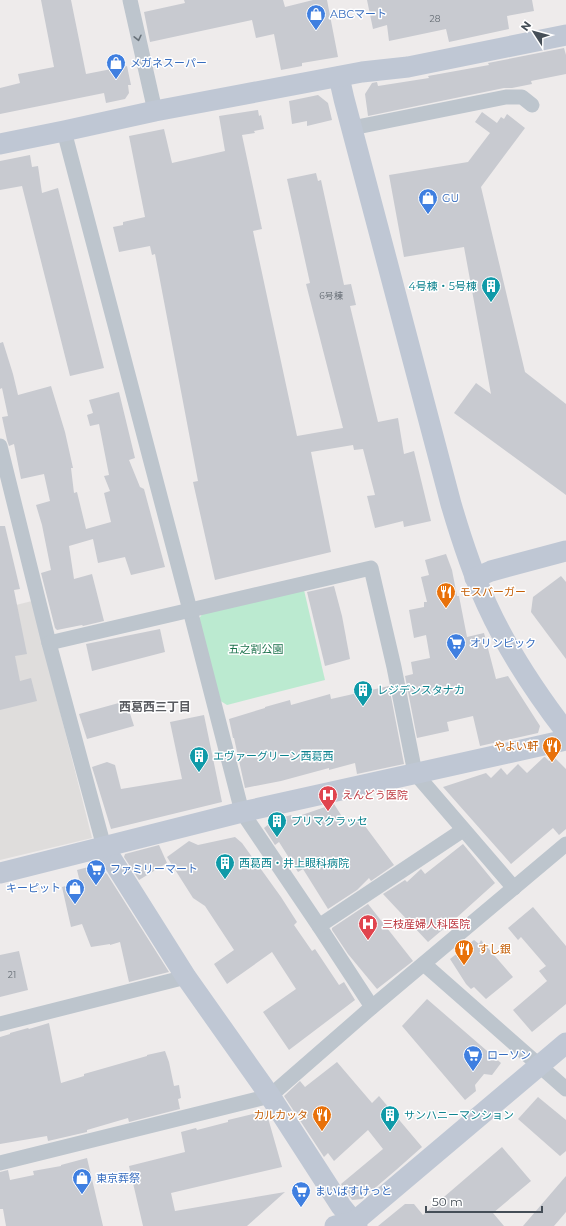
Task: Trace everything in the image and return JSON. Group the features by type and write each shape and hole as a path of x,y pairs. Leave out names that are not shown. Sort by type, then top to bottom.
{"street":[{"path":"130,0 155,111"},
{"path":"0,144 155,111 362,72 408,67 566,35"},
{"path":"340,77 344,99 461,540 488,606 506,640 529,680 566,732"},
{"path":"352,128 506,97 522,97 532,105"},
{"path":"64,131 242,812 372,1007"},
{"path":"0,446 49,643 104,847 186,977 270,1096 341,1206 349,1225 566,1043"},
{"path":"476,578 491,571 566,551"},
{"path":"49,643 371,568 394,667 415,773 514,888"},
{"path":"0,873 242,812 566,740"},
{"path":"319,926 463,830"},
{"path":"0,1163 270,1096 372,1007 566,844"},
{"path":"424,964 566,1089"},
{"path":"0,1024 186,977"}],"shaded area":[{"path":"32,601 92,838 0,860 0,609"}],"green space":[{"name":"五之割公園","path":"304,590 325,680 227,705 219,700 198,620 203,613"}],"building":[{"path":"41,0 71,0 86,74 127,66 131,85 128,85 129,93 125,99 106,103 104,93 0,114 0,88 20,83 18,74 54,67"},
{"path":"184,0 283,0 285,7 313,0 327,0 338,57 302,63 302,66 281,70 274,34 256,38 252,20 150,42 144,12 185,3"},
{"path":"367,0 532,0 534,11 507,16 509,29 449,42 446,29 389,41 387,25 373,29"},
{"path":"564,48 566,55 566,74 531,81 532,84 504,88 368,116 365,94 372,83 377,82 378,86 429,78 428,76 489,65 488,63"},
{"path":"318,95 328,103 332,120 307,126 307,121 292,124 289,101"},
{"path":"258,110 259,116 261,115 264,129 254,131 255,133 242,135 262,229 253,231 297,436 343,428 306,284 310,283 287,179 316,173 318,181 321,180 344,285 351,284 356,305 350,306 378,422 398,418 404,454 414,451 431,521 404,527 403,521 375,528 367,496 375,495 363,449 354,450 353,445 311,452 331,552 215,580 193,482 198,481 155,254 152,255 150,246 119,252 113,227 123,225 123,222 145,217 129,136 164,129 172,163 225,151 219,116"},
{"name":"4号棟・5号棟","path":"482,112 497,123 501,117 504,119 507,114 525,128 481,187 525,372 566,404 566,495 454,413 476,383 491,394 464,247 404,257 389,175 468,162 490,133 475,122"},
{"path":"30,155 32,167 38,166 42,193 58,188 104,368 70,376 22,186 0,190 0,161"},
{"path":"3,342 18,395 51,386 65,432 73,468 71,468 74,493 77,492 86,529 111,522 104,493 110,491 104,476 109,475 99,424 90,426 87,415 93,413 89,400 119,392 135,458 129,460 140,487 144,489 165,567 131,575 125,557 98,563 93,539 69,546 74,579 92,574 104,621 57,630 55,628 41,573 51,570 42,525 36,505 50,501 44,474 21,479 14,444 9,446 7,440 2,417 8,416 2,388 0,389 0,343"},
{"path":"0,526 5,526 20,589 14,590 27,654 15,656 20,681 31,678 37,701 0,710"},
{"path":"446,554 452,570 457,596 459,596 467,637 484,633 496,679 508,676 540,726 538,733 480,746 473,716 447,722 449,731 417,738 405,676 413,674 411,662 430,658 426,635 414,638 409,610 424,607 424,602 427,602 421,577 429,575 425,560"},
{"path":"561,576 566,582 566,659 531,612 533,597"},
{"path":"334,586 342,616 350,659 325,666 307,592"},
{"path":"160,629 165,652 92,671 86,644"},
{"path":"389,686 404,764 357,774 355,763 245,788 229,719 290,700 291,705 330,694 331,699"},
{"path":"126,701 134,726 87,739 79,714"},
{"name":"エヴァーグリーン西葛西","path":"204,715 222,802 111,829 92,767 107,762 115,765 121,789 182,779 170,722"},
{"path":"544,757 549,761 554,757 566,769 566,829 559,835 553,828 511,864 443,787 486,773 491,778 501,768 507,775 518,764 527,773"},
{"path":"334,804 348,826 359,818 394,865 371,881 369,878 357,890 328,909 303,869 298,872 279,842 275,845 264,828 274,820 291,815 293,818"},
{"path":"235,837 242,843 281,897 297,922 294,925 312,951 315,949 339,985 344,982 355,1000 289,1050 263,1012 296,989 272,952 227,984 214,964 234,950 205,906 193,898 167,857 189,841 198,845"},
{"path":"463,844 495,883 428,942 383,894 405,880 407,882 421,869 425,874"},
{"path":"159,845 167,863 139,880 124,857 125,854"},
{"path":"96,865 107,874 169,972 129,982 120,942 110,945 91,947 82,924 71,927 62,887 80,882 77,870"},
{"name":"三枝産婦人科医院","path":"368,904 413,961 377,989 348,954 332,930 332,928"},
{"path":"533,907 566,946 566,1004 532,1032 513,1010 547,981 539,971 546,966 521,937 518,940 508,928"},
{"path":"474,940 479,944 481,940 513,977 486,999 474,987 471,989 466,984 450,959"},
{"path":"19,951 28,990 0,997 0,955"},
{"path":"427,999 501,1063 492,1075 484,1074 475,1085 476,1091 465,1100 402,1026"},
{"path":"49,1023 61,1083 84,1076 84,1074 165,1051 174,1086 179,1085 181,1098 178,1099 180,1109 129,1122 128,1118 87,1130 87,1132 48,1141 47,1136 0,1144 0,1037"},
{"path":"337,1062 372,1103 379,1096 422,1147 362,1199 352,1200 341,1184 383,1149 368,1130 334,1161 328,1153 324,1157 284,1096 300,1081 305,1087"},
{"path":"538,1097 566,1120 566,1151 560,1156 518,1119"},
{"path":"266,1111 282,1167 171,1193 175,1211 285,1192 247,1226 143,1226 129,1166 185,1152 181,1132 196,1128 197,1130 228,1122 228,1120"},
{"path":"502,1147 531,1181 493,1213 504,1226 378,1226 405,1204 414,1204 423,1215"},
{"path":"87,1158 103,1226 6,1226 3,1209 0,1209 0,1172 8,1170 10,1180 34,1175 33,1171 61,1166"},
{"path":"566,1176 566,1212 554,1226 523,1226"}],"place":[{"name":"ABCマート","path":"316,31"},
{"name":"メガネスーパー","path":"116,80"},
{"name":"GU","path":"428,215"},
{"name":"4号棟・5号棟","path":"491,303"},
{"name":"モスバーガー","path":"446,609"},
{"name":"オリンピック","path":"456,660"},
{"name":"レジデンスタナカ","path":"363,707"},
{"name":"やよい軒","path":"552,763"},
{"name":"エヴァーグリーン西葛西","path":"199,773"},
{"name":"えんどう医院","path":"328,812"},
{"name":"プリマクラッセ","path":"277,838"},
{"name":"西葛西・井上眼科病院","path":"225,880"},
{"name":"ファミリーマート","path":"96,886"},
{"name":"キーピット","path":"75,905"},
{"name":"三枝産婦人科医院","path":"368,941"},
{"name":"すし銀","path":"464,966"},
{"name":"ローソン","path":"473,1072"},
{"name":"カルカッタ","path":"322,1132"},
{"name":"サンハニーマンション","path":"390,1132"},
{"name":"東京葬祭","path":"82,1195"},
{"name":"まいばすけっと","path":"301,1208"}],"district":[{"name":"西葛西三丁目","path":"155,706"}]}
